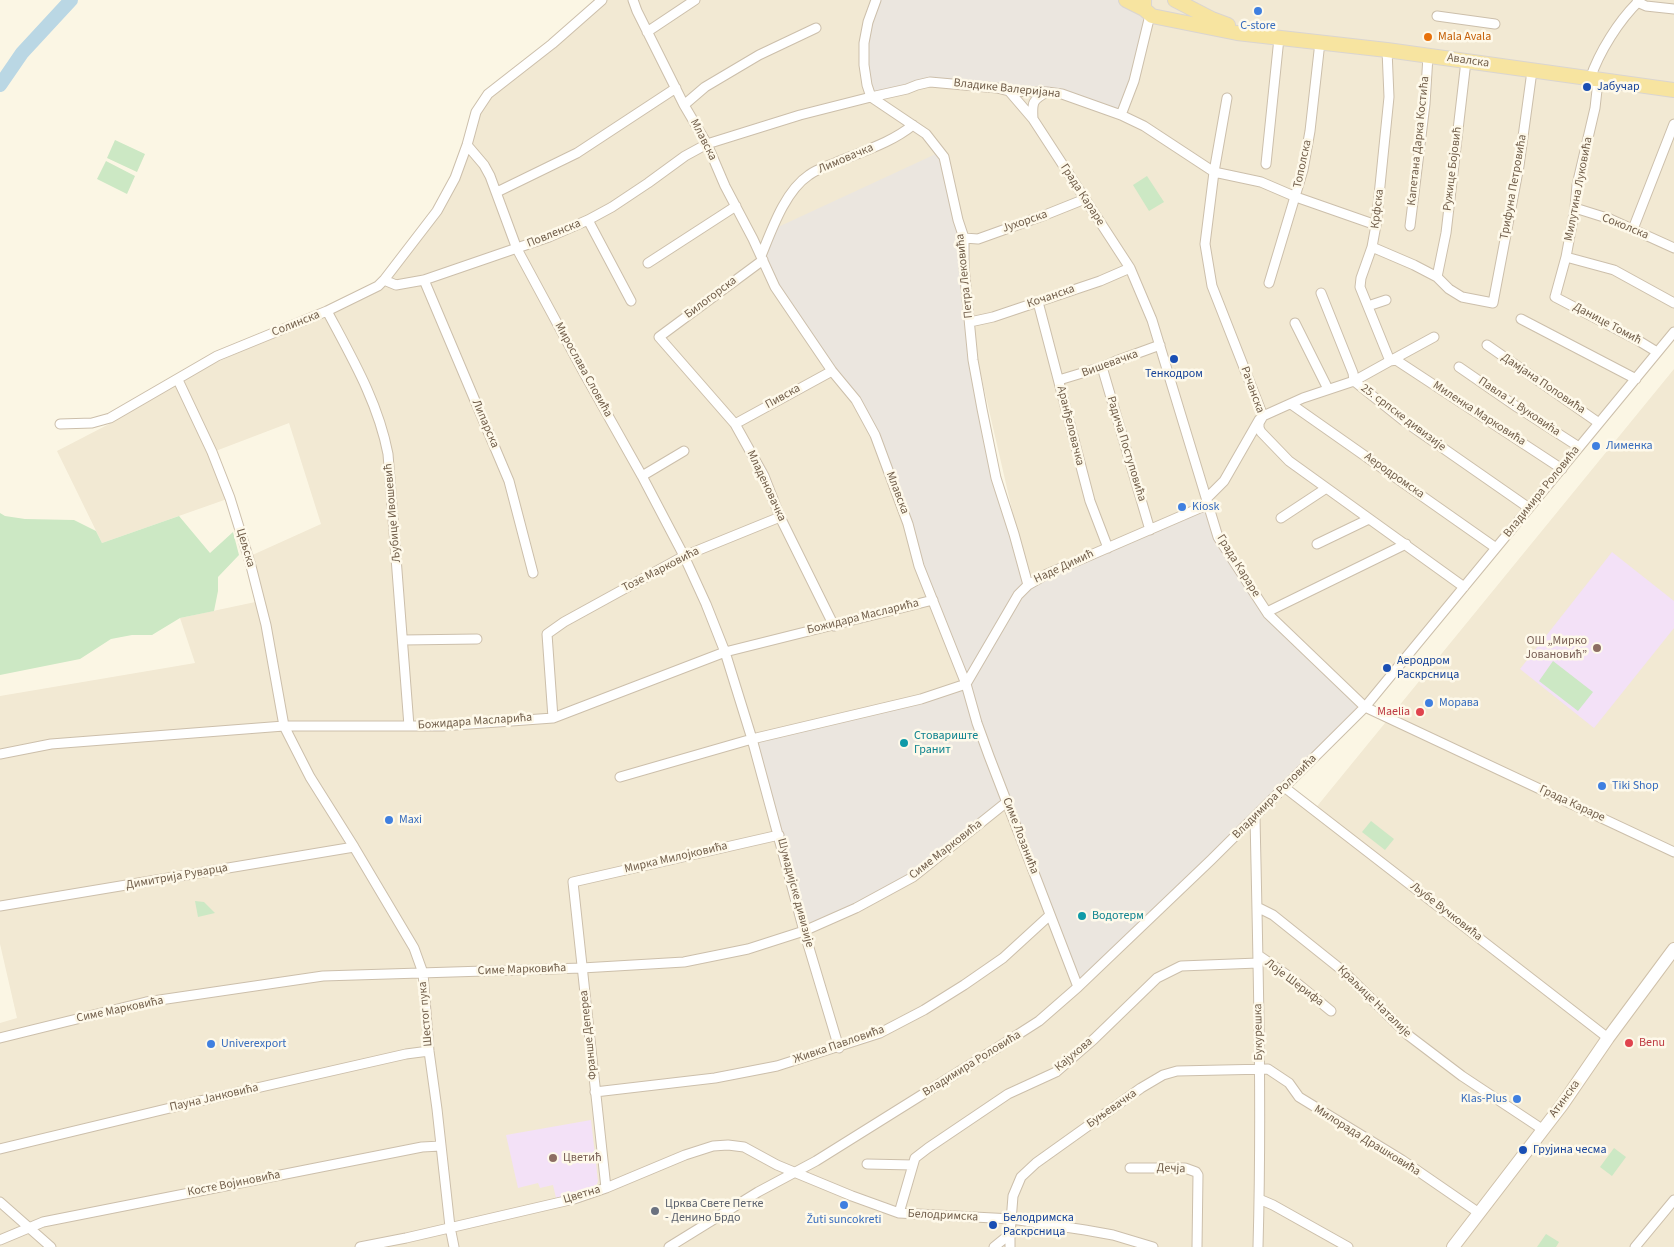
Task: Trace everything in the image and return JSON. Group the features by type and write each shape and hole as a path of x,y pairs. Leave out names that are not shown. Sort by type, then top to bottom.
{"main road":[{"path":"1126,0 1162,16 1169,7 1169,0"},
{"path":"1175,0 1212,19 1262,35"},
{"path":"1148,10 1237,33 1262,35"},
{"name":"Авалска","path":"1262,35 1387,50 1674,90"}],"street":[{"name":"Солинска","path":"60,424 92,423 110,418 217,356 328,312 372,289 384,280 437,211 455,178 476,112 488,94 552,44 602,0"},
{"name":"Млавска","path":"633,0 684,105 708,144 725,186 775,287 832,371 856,400 875,435 908,524 919,566 966,684"},
{"path":"647,32 695,0"},
{"path":"871,97 864,53 868,22 876,0"},
{"path":"1638,1 1650,7 1674,9"},
{"name":"Милутина Луковића","path":"1556,297 1566,257 1577,185 1595,108 1595,65 1606,45 1638,1"},
{"path":"1121,114 1134,81 1148,10"},
{"path":"1437,16 1495,24"},
{"path":"684,105 705,87 759,55 816,28"},
{"path":"1266,164 1279,38"},
{"name":"Тополска","path":"1269,283 1303,170 1310,131 1320,42"},
{"name":"Крфска","path":"1387,50 1389,97 1376,225 1372,247 1361,278 1360,287 1393,361"},
{"name":"Капетана Дарка Костића","path":"1410,226 1425,104 1428,56"},
{"name":"Ружице Бојовић","path":"1437,277 1446,234 1466,61"},
{"name":"Трифуна Петровића","path":"1437,277 1449,289 1462,297 1492,303 1519,166 1532,71"},
{"name":"Владике Валеријана","path":"708,144 800,115 907,90 930,82 997,88 1009,91 1047,92 1062,94 1121,114 1144,126 1214,172 1261,182 1296,197 1376,225"},
{"path":"467,145 484,165 497,192 577,153 676,88"},
{"name":"Града Караре","path":"1009,91 1033,119 1130,268 1152,320 1218,537 1267,612 1365,707 1674,852"},
{"path":"1033,119 1032,104 1037,98 1047,92"},
{"name":"Петра Лековића","path":"871,97 926,134 944,156 964,238 964,268 973,360 996,478 1028,585"},
{"name":"Рачанска","path":"1227,98 1214,172 1205,244 1212,286 1263,416 1259,423 1260,432 1289,461 1325,489 1406,544 1464,587"},
{"path":"1633,229 1674,124"},
{"name":"Лимовачка","path":"762,258 774,224 794,188 810,174 879,145 903,133 913,125"},
{"name":"Повленска","path":"384,280 396,285 424,280 517,249 588,220 648,183 685,156 708,144"},
{"name":"Мирослава Словића","path":"497,192 517,249 684,556 725,652 752,739"},
{"name":"Јухорска","path":"964,238 978,239 1085,199"},
{"path":"648,263 736,206"},
{"name":"Соколска","path":"1575,208 1610,219 1674,247"},
{"path":"588,220 631,300"},
{"path":"1372,247 1437,277"},
{"path":"1566,257 1614,270 1674,303"},
{"name":"Билогорска","path":"659,337 762,258"},
{"name":"Кочанска","path":"970,322 993,317 1038,302 1130,268"},
{"name":"Липарска","path":"424,280 509,480 533,573"},
{"name":"25. српске дивизије","path":"1321,293 1353,373 1354,381 1404,420 1529,508"},
{"name":"Данице Томић","path":"1556,297 1657,352"},
{"path":"1368,306 1386,300"},
{"name":"Аранђеловачка","path":"1038,302 1090,501 1108,548"},
{"name":"Љубице Ивошевић","path":"328,312 368,390 385,436 388,454 409,726"},
{"path":"1521,319 1636,379"},
{"path":"1295,323 1328,389"},
{"name":"Владимира Роловића","path":"795,1172 816,1161 1039,1021 1078,987 1255,817 1365,707 1674,332"},
{"name":"Младеновачка","path":"659,337 735,424 764,476 780,517 834,626"},
{"path":"1263,416 1328,389 1354,381 1434,337"},
{"name":"Вишевачка","path":"1059,380 1102,367 1160,345"},
{"name":"Дамјана Поповића","path":"1487,345 1599,423"},
{"name":"Миленка Марковића","path":"1393,361 1562,469"},
{"name":"Радича Поступовића","path":"1102,367 1150,530"},
{"name":"Павла Ј. Вуковића","path":"1459,367 1579,447"},
{"name":"Пивска","path":"735,424 832,371"},
{"name":"Цељска","path":"178,380 212,452 230,498 252,566 266,626 284,726"},
{"name":"Аеродромска","path":"1291,404 1496,548"},
{"name":"Наде Димић","path":"966,684 1018,594 1028,585 1047,574 1150,530 1208,501 1224,481 1263,416"},
{"path":"642,476 684,451"},
{"path":"1281,518 1325,489"},
{"name":"Тозе Марковића","path":"553,718 547,634 564,622 684,556 780,517"},
{"path":"1317,544 1369,519"},
{"path":"1267,612 1406,544"},
{"name":"Божидара Масларића","path":"0,754 51,744 284,726 409,726 553,718 725,652 933,600"},
{"path":"403,640 477,639"},
{"path":"620,777 752,739 922,699 966,684"},
{"name":"Симе Лозанића","path":"966,684 977,723 1078,987"},
{"name":"Шестог пука","path":"284,726 310,776 414,948 423,973 429,1051 454,1247"},
{"name":"Шумадијске дивизије","path":"752,739 804,931 839,1048"},
{"name":"Љубе Вучковића","path":"1284,787 1608,1038"},
{"name":"Симе Марковића","path":"0,1038 146,1002 323,976 582,968 684,962 748,949 804,931 856,908 913,877 1008,802"},
{"name":"Букурешка","path":"1255,817 1259,1068 1258,1247"},
{"name":"Мирка Милојковића","path":"573,882 779,835"},
{"name":"Димитрија Руварца","path":"0,906 354,847"},
{"name":"Франше Депереа","path":"573,882 606,1188"},
{"name":"Краљице Наталије","path":"1257,906 1273,915 1343,971 1408,1035 1462,1076 1542,1130"},
{"name":"Живка Павловића","path":"595,1092 724,1076 776,1066 839,1048 880,1033 964,986 1003,958 1050,915"},
{"name":"Атинска","path":"1453,1247 1562,1105 1608,1038 1674,949"},
{"name":"Лоје Шерифа","path":"1258,959 1287,975 1331,1011"},
{"name":"Кајухова","path":"899,1213 915,1158 970,1118 1008,1094 1056,1072 1157,978 1181,966 1258,959"},
{"name":"Пауна Јанковића","path":"0,1149 205,1099 406,1054 429,1051"},
{"name":"Милорада Драшковића","path":"1259,1068 1268,1069 1282,1078 1306,1102 1402,1160 1479,1213"},
{"name":"Буњевачка","path":"1010,1247 1013,1196 1021,1177 1036,1163 1111,1109 1163,1075 1177,1071 1259,1068"},
{"name":"Косте Војиновића","path":"0,1240 43,1222 422,1147 441,1146"},
{"name":"Цветна","path":"360,1247 385,1245 450,1227 568,1201 606,1188 684,1155 713,1146 744,1147 777,1165 795,1172"},
{"path":"867,1164 913,1165"},
{"name":"Дечја","path":"1130,1168 1185,1168 1196,1172 1198,1175 1197,1247"},
{"path":"670,1247 758,1192 795,1172"},
{"name":"Белодримска","path":"795,1172 899,1213 1012,1219 1085,1230 1153,1247"},
{"path":"1259,1199 1348,1247"},
{"path":"1636,1247 1674,1200"},
{"path":"0,1202 51,1247"},
{"path":"994,1247 1010,1234"}],"shaded area":[{"path":"607,0 1674,0 1674,336 1365,707 1030,588 977,358 940,152 875,435 1008,801 1284,787 1314,810 1674,369 1674,1247 0,1247 0,1023 17,1018 0,944 0,696 195,663 180,618 260,601 248,557 321,524 289,423 213,452 230,498 102,543 57,451 113,422 178,380 347,303 408,256 458,177 479,112 496,90","holes":["416,974 423,974 446,1201","266,985 74,1021 146,1002"]},
{"path":"876,0 1153,0 1141,53 1121,115 1062,94 930,82 871,97 864,65"},
{"path":"940,152 958,220 970,322 996,478 1028,584 1209,504 1218,537 1268,614 1365,707 1078,987 1008,802 913,877 804,931 752,739 966,684 875,435 832,371 763,261 776,228"},
{"name":"ОШ „Мирко Јовановић”","path":"1612,552 1674,601 1674,628 1594,728 1520,669"},
{"name":"Цветић","path":"591,1120 598,1181 593,1190 556,1198 553,1185 540,1188 538,1183 518,1188 506,1135"}],"green space":[{"path":"115,140 145,154 137,172 107,158"},
{"path":"106,161 135,176 127,194 97,179"},
{"path":"1147,176 1164,202 1149,211 1133,185"},
{"path":"0,513 5,516 25,519 74,520 96,531 102,543 179,516 210,553 233,532 239,555 218,577 218,591 214,611 180,618 152,635 132,635 111,639 80,659 0,675"},
{"path":"1553,661 1593,692 1578,711 1539,681"},
{"path":"1371,821 1394,839 1385,850 1362,832"},
{"path":"195,901 204,902 215,913 198,917"},
{"path":"1614,1148 1626,1157 1612,1176 1600,1167"},
{"path":"1546,1234 1559,1242 1556,1247 1537,1247"}],"waterway":[{"path":"0,85 22,53 71,0"}],"place":[{"name":"C-store","path":"1258,11"},
{"name":"Mala Avala","path":"1428,37"},
{"name":"Јабучар","path":"1587,87"},
{"name":"Тенкодром","path":"1174,359"},
{"name":"Лименка","path":"1596,446"},
{"name":"Kiosk","path":"1182,507"},
{"name":"ОШ „Мирко Јовановић”","path":"1597,648"},
{"name":"Аеродром Раскрсница","path":"1387,668"},
{"name":"Морава","path":"1429,703"},
{"name":"Maelia","path":"1420,712"},
{"name":"Стовариште Гранит","path":"904,743"},
{"name":"Tiki Shop","path":"1602,786"},
{"name":"Maxi","path":"389,820"},
{"name":"Водотерм","path":"1082,916"},
{"name":"Benu","path":"1629,1043"},
{"name":"Univerexport","path":"211,1044"},
{"name":"Klas-Plus","path":"1517,1099"},
{"name":"Грујина чесма","path":"1523,1150"},
{"name":"Цветић","path":"553,1158"},
{"name":"Žuti suncokreti","path":"844,1205"},
{"name":"Црква Свете Петке - Денино Брдо","path":"655,1211"},
{"name":"Белодримска Раскрсница","path":"993,1225"}]}
